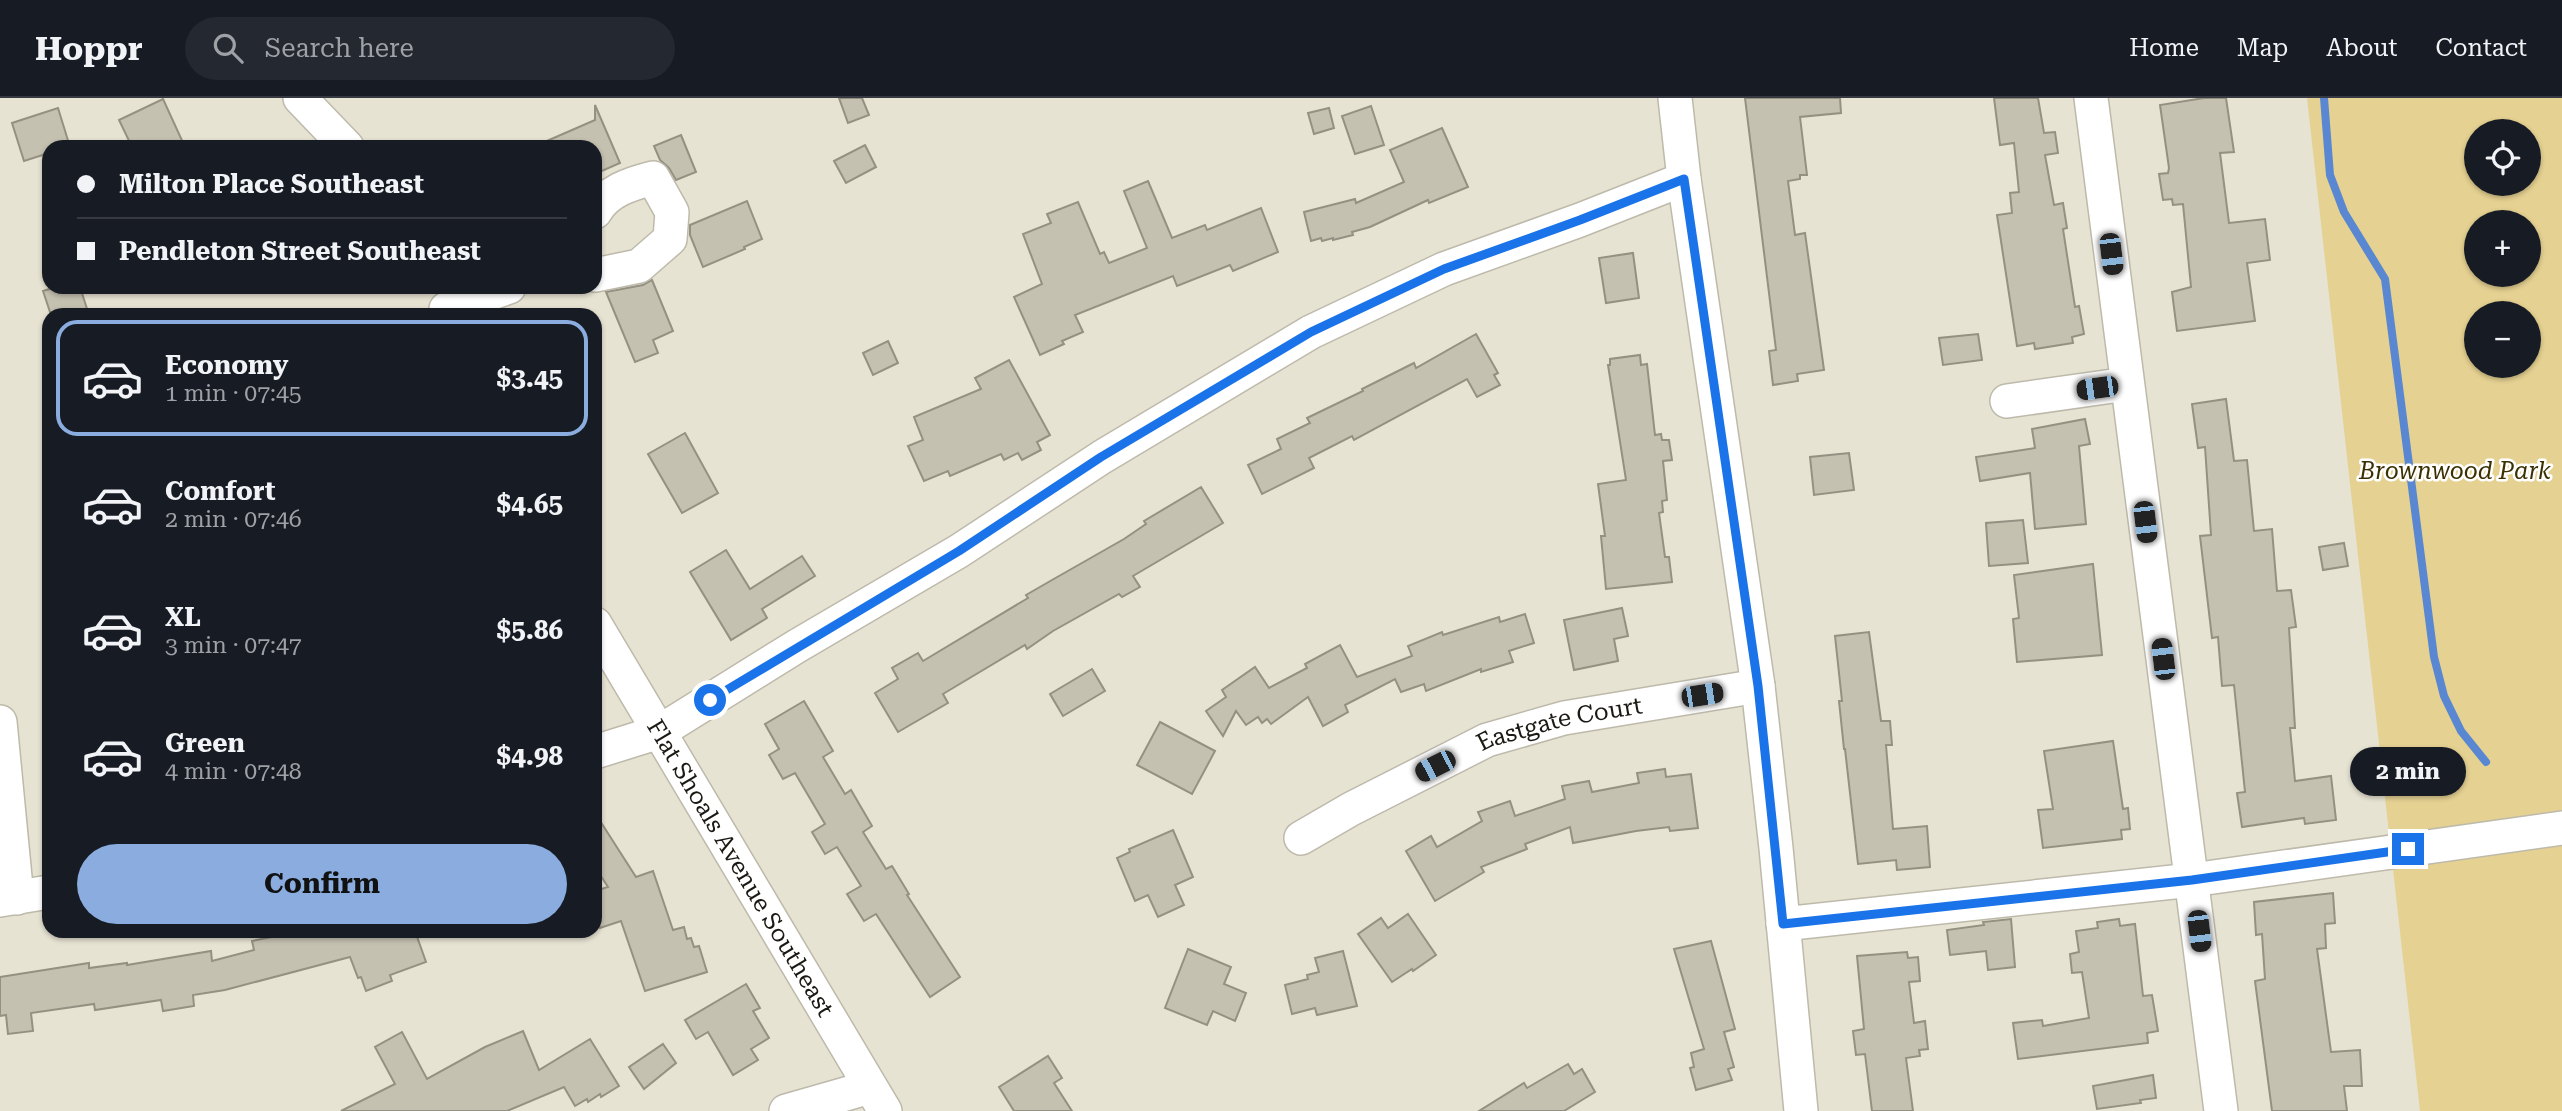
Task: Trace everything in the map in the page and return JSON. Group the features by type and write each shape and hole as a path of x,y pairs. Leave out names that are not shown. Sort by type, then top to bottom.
{"street":[{"path":"300,98 340,140"},
{"path":"1675,98 1684,179 1758,686 1801,1111"},
{"path":"2091,98 2221,1111"},
{"path":"602,200 632,183 653,178 672,212 670,239 639,266 602,274"},
{"path":"602,750 659,732 797,646 959,551 1101,457 1311,332 1444,269 1684,179"},
{"path":"444,304 482,294"},
{"path":"2007,401 2127,384"},
{"name":"Flat Shoals Avenue Southeast","path":"602,636 878,1099"},
{"name":"Eastgate Court","path":"1301,838 1351,809 1487,740 1564,718 1758,686"},
{"path":"0,723 22,897"},
{"path":"1783,924 2192,880 2562,828"},
{"path":"786,1111 878,1099"}],"green space":[{"name":"Brownwood Park","path":"2307,98 2562,98 2562,1111 2420,1111"}],"building":[{"path":"839,98 862,98 869,115 848,123"},
{"path":"1745,98 1840,98 1841,113 1800,117 1807,175 1800,175 1800,179 1788,181 1795,235 1805,233 1824,370 1797,374 1798,381 1773,385 1769,351 1776,350"},
{"path":"1994,98 2038,98 2044,133 2055,132 2058,153 2045,155 2054,205 2063,203 2067,228 2063,229 2075,307 2079,306 2084,334 2072,337 2073,343 2035,349 2034,343 2017,346 1997,215 2012,213 2010,193 2019,192 2014,143 2000,145"},
{"path":"2204,98 2226,98 2234,152 2220,153 2229,223 2265,219 2270,260 2247,263 2255,321 2177,331 2172,292 2191,287 2183,204 2173,205 2172,199 2163,200 2159,174 2168,173 2169,168 2160,105"},
{"path":"163,99 182,140 129,140 119,120"},
{"path":"595,105 620,163 602,171 602,140 549,140 595,120"},
{"path":"1371,106 1384,145 1355,154 1342,116"},
{"path":"58,108 68,140 42,140 42,155 24,161 12,123"},
{"path":"1329,108 1334,128 1314,134 1308,113"},
{"path":"1442,128 1468,187 1429,203 1428,200 1370,227 1352,232 1353,235 1333,240 1322,241 1321,238 1311,241 1304,212 1355,199 1356,203 1404,182 1390,150"},
{"path":"681,135 696,172 676,180 660,160 654,146"},
{"path":"865,145 876,167 846,183 834,161"},
{"path":"1148,181 1172,238 1205,225 1207,230 1261,208 1278,252 1233,271 1230,265 1177,286 1173,276 1075,315 1083,332 1040,355 1014,297 1042,284 1023,234 1051,223 1047,214 1078,202 1100,254 1104,252 1109,263 1147,248 1124,191"},
{"path":"747,201 762,239 703,267 690,235 690,225"},
{"path":"1633,253 1639,298 1606,303 1599,258"},
{"path":"652,280 673,331 653,340 658,353 635,362 606,292 643,285"},
{"path":"44,294 82,294 87,308 49,308"},
{"path":"1476,334 1498,373 1494,375 1500,385 1477,397 1467,379 1354,440 1352,436 1309,458 1314,468 1262,494 1248,465 1281,449 1277,439 1310,423 1307,418 1414,363 1416,368"},
{"path":"1978,334 1982,360 1943,365 1939,338"},
{"path":"888,341 898,363 873,375 863,353"},
{"path":"1640,355 1641,365 1647,364 1655,435 1661,434 1662,440 1669,440 1672,460 1663,461 1667,500 1662,501 1663,512 1659,513 1665,557 1669,557 1672,582 1606,589 1601,536 1605,536 1598,484 1626,480 1608,365 1610,359"},
{"path":"1009,360 1050,435 1037,442 1041,450 1022,460 1018,453 1004,460 1001,454 950,476 948,471 924,481 908,446 923,440 914,417 981,389 975,378"},
{"path":"2226,399 2234,461 2247,460 2254,531 2272,529 2277,591 2291,590 2296,627 2289,628 2295,728 2290,728 2295,781 2331,776 2336,820 2305,824 2304,818 2242,827 2237,793 2245,792 2234,685 2222,686 2218,637 2212,638 2200,536 2211,535 2205,447 2198,448 2192,404"},
{"path":"2085,419 2090,444 2079,446 2086,524 2035,529 2030,473 1980,481 1976,457 2035,448 2032,429"},
{"path":"685,433 718,493 682,513 648,454"},
{"path":"1849,453 1854,490 1814,495 1810,457"},
{"path":"1201,487 1223,523 1133,576 1140,587 1122,597 1119,594 1053,631 1027,649 1025,645 943,694 948,703 898,732 875,693 898,679 892,668 918,653 923,661 1028,598 1026,595 1124,539 1146,524 1144,521"},
{"path":"2023,520 2028,563 1989,566 1986,523"},
{"path":"2344,543 2348,566 2323,570 2319,547"},
{"path":"726,550 750,589 802,556 815,576 762,609 767,618 731,640 690,572"},
{"path":"2093,564 2102,655 2017,662 2013,619 2019,618 2014,575"},
{"path":"1622,608 1628,636 1614,639 1618,661 1574,670 1564,620"},
{"path":"1525,614 1534,643 1509,651 1513,662 1481,672 1481,669 1426,691 1424,684 1401,692 1395,679 1345,705 1348,712 1323,726 1308,697 1271,724 1267,719 1262,723 1258,717 1246,725 1236,711 1223,736 1206,711 1226,697 1222,690 1255,667 1269,688 1307,668 1305,664 1340,645 1357,677 1412,656 1408,646 1442,632 1443,635 1499,617 1500,622"},
{"path":"1869,632 1881,721 1890,721 1892,745 1886,745 1893,829 1927,826 1930,867 1897,870 1896,860 1858,864 1839,701 1842,701 1835,636"},
{"path":"1092,669 1105,691 1063,716 1050,694"},
{"path":"804,701 833,751 823,757 845,794 851,790 872,826 863,832 886,869 892,866 909,894 907,895 960,977 930,997 876,914 864,921 847,894 861,886 837,847 825,854 812,832 825,824 795,773 783,779 769,755 779,749 765,724"},
{"path":"1160,722 1215,751 1192,794 1137,765"},
{"path":"2113,741 2123,809 2128,808 2130,829 2121,830 2122,839 2043,848 2038,810 2053,809 2044,751"},
{"path":"1665,769 1666,777 1691,774 1698,828 1670,831 1669,827 1573,843 1570,827 1525,844 1527,849 1481,867 1484,872 1435,901 1406,851 1431,836 1437,847 1482,821 1478,812 1510,801 1515,816 1565,799 1562,786 1589,781 1592,792 1639,783 1637,773"},
{"path":"602,824 636,877 653,871 673,930 684,927 687,939 691,938 694,947 699,946 707,972 645,991 621,921 602,927 602,889 608,887 602,878"},
{"path":"1173,830 1193,877 1175,885 1184,905 1158,917 1148,895 1135,901 1117,858 1130,852 1129,849"},
{"path":"2333,893 2335,923 2325,924 2326,948 2317,949 2331,1052 2360,1050 2362,1086 2344,1086 2347,1111 2272,1111 2255,981 2265,979 2262,934 2256,935 2254,902"},
{"path":"1408,914 1436,955 1392,982 1358,934 1381,918 1388,928"},
{"path":"2011,919 2015,967 1988,970 1986,951 1950,955 1947,930"},
{"path":"2119,919 2120,926 2135,924 2143,996 2152,995 2158,1031 2147,1033 2148,1043 2018,1059 2013,1023 2042,1020 2043,1026 2089,1018 2082,972 2072,973 2070,954 2079,952 2076,931 2098,928 2097,922"},
{"path":"267,938 417,938 426,962 390,975 392,981 366,991 350,957 225,990 193,995 194,1006 163,1011 161,1000 95,1010 94,1004 31,1013 33,1031 8,1034 6,1015 0,1016 0,977 89,963 89,968 127,965 211,951 212,961 254,950 252,941"},
{"path":"1711,941 1735,1029 1724,1032 1734,1067 1728,1069 1732,1080 1696,1090 1690,1068 1694,1067 1691,1053 1704,1049 1674,949"},
{"path":"1188,949 1231,967 1224,984 1246,993 1235,1021 1213,1011 1207,1025 1165,1008"},
{"path":"1343,951 1357,1006 1317,1015 1315,1008 1292,1014 1285,985 1308,979 1307,975 1319,972 1315,958"},
{"path":"1907,952 1908,958 1918,957 1920,981 1909,982 1914,1023 1925,1021 1928,1049 1919,1050 1920,1056 1906,1058 1913,1111 1872,1111 1865,1054 1856,1055 1853,1031 1864,1029 1857,956"},
{"path":"746,984 760,1008 753,1011 769,1038 751,1049 758,1060 733,1075 708,1032 696,1039 685,1020"},
{"path":"523,1031 539,1070 590,1039 619,1086 601,1097 600,1094 575,1106 564,1087 507,1111 341,1111 395,1084 375,1047 402,1032 427,1079 485,1047"},
{"path":"663,1044 676,1063 644,1089 629,1067"},
{"path":"1048,1056 1062,1078 1054,1083 1072,1111 1014,1111 999,1087"},
{"path":"1568,1064 1574,1074 1582,1069 1595,1092 1564,1111 1479,1111 1524,1083 1527,1088"},
{"path":"2153,1075 2156,1098 2140,1100 2141,1103 2097,1109 2093,1086"}],"waterway":[{"path":"2324,98 2330,175 2344,212 2385,279 2434,657 2444,696 2461,731 2486,762"}],"route":[{"path":"710,700 959,551 1101,457 1311,332 1444,269 1684,179 1758,686 1783,924 2192,880 2408,849"}]}
